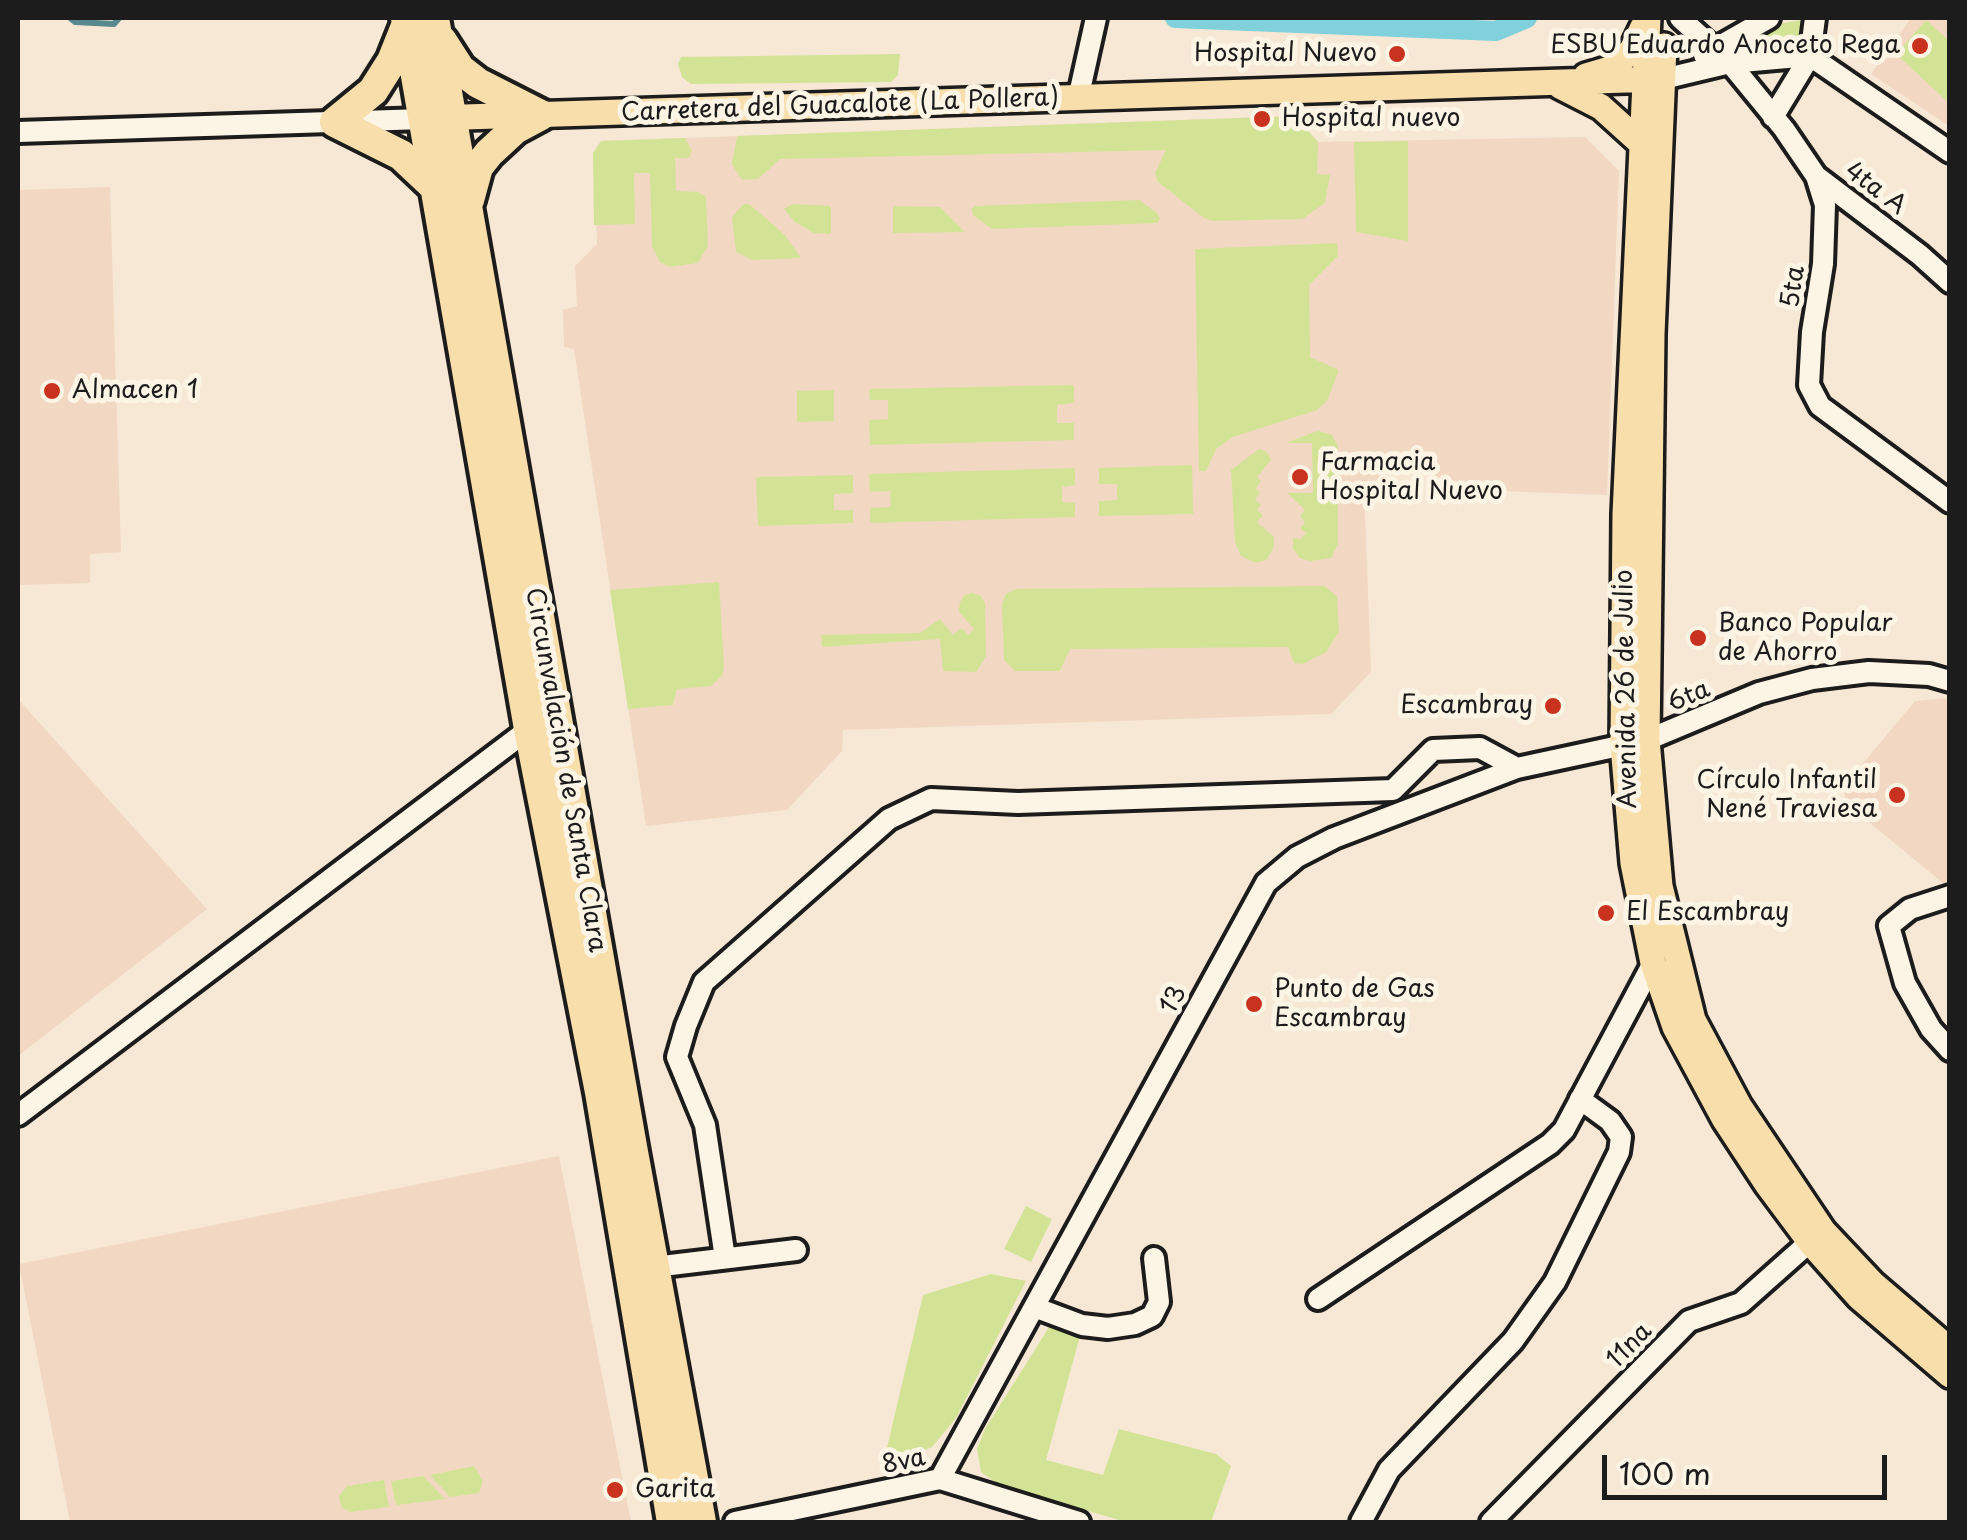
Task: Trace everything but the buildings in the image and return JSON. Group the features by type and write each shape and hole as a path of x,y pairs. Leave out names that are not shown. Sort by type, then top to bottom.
{"highway":[{"path":"436,188 402,155 335,122 373,92 421,22 469,76 541,115"},
{"name":"Circunvalación de Santa Clara","path":"421,22 437,118 467,209 554,710 621,1148 672,1522"},
{"path":"467,209 478,168 489,153 515,130 541,115"},
{"name":"Circunvalación de Santa Clara","path":"437,118 436,188 529,729 621,1148 654,1266 701,1522"}],"main road":[{"name":"Avenida 26 de Julio","path":"1648,18 1654,79 1652,334 1633,863 1653,963 1675,1028 1725,1120 1859,1297 1950,1375"},
{"path":"1555,84 1613,68 1632,50 1648,18"},
{"name":"Avenida 26 de Julio","path":"1664,18 1643,145 1625,514 1635,743 1660,886 1694,1020 1816,1237 1950,1350"},
{"name":"Carretera del Guacalote (La Pollera)","path":"437,118 1654,79"},
{"path":"1555,84 1600,107 1643,145"}],"street":[{"name":"5ta","path":"1680,18 1722,56 1816,176 1824,205 1823,264 1812,332 1809,384 1820,406 1950,502"},
{"path":"1722,56 1770,18"},
{"path":"1772,117 1810,56 1815,18"},
{"path":"1078,98 1095,24"},
{"path":"1654,79 1722,56 1810,56 1950,152"},
{"name":"Carretera del Guacalote (La Pollera)","path":"18,132 437,118"},
{"name":"4ta A","path":"1816,176 1950,282"},
{"name":"6ta","path":"1635,743 1759,694 1812,679 1869,672 1950,681"},
{"path":"18,1115 554,710"},
{"name":"13","path":"940,1479 1266,883 1298,858 1334,838 1517,768 1635,743"},
{"path":"726,1258 706,1125 677,1057 686,1026 704,982 888,819 932,799 1018,803 1394,790 1433,750 1480,748 1517,768"},
{"path":"1950,896 1910,909 1890,926 1905,982 1931,1029 1950,1050"},
{"path":"1318,1299 1550,1144 1564,1130 1653,963"},
{"path":"1361,1522 1390,1470 1513,1340 1556,1282 1619,1152 1620,1138 1610,1121 1580,1099"},
{"name":"11na","path":"1491,1522 1688,1322 1741,1303 1816,1237"},
{"path":"654,1266 796,1250"},
{"path":"1034,1307 1082,1325 1108,1328 1135,1324 1152,1316 1158,1302 1154,1258"},
{"name":"8va","path":"734,1522 940,1479 1021,1514 1080,1522"}],"shaded area":[{"name":"ESBU Eduardo Anoceto Rega","path":"1911,18 1949,18 1949,126 1871,74"},
{"path":"1295,116 1318,142 1585,137 1619,171 1607,495 1470,490 1408,468 1364,487 1371,672 1331,714 843,730 842,751 787,810 646,826 574,349 564,347 563,310 577,306 575,266 597,244 593,153 601,141"},
{"path":"110,187 121,552 90,554 90,583 18,585 18,190"},
{"name":"Círculo Infantil Nené Traviesa","path":"1949,698 1950,882 1943,883 1847,804 1843,787 1915,701"},
{"path":"18,699 207,909 18,1056"},
{"path":"559,1156 631,1522 70,1522 19,1264"}],"green space":[{"path":"1807,19 1805,46 1734,51 1733,47 1778,24"},
{"path":"1926,20 1949,41 1949,103 1896,54"},
{"path":"900,54 898,75 891,82 691,84 682,77 678,64 681,57"},
{"path":"1295,116 1318,142 1317,174 1330,175 1325,203 1302,219 1204,218 1158,182 1155,173 1166,150 780,159 758,179 742,180 732,164 737,136"},
{"path":"685,138 692,151 689,158 675,158 676,191 698,192 706,197 708,246 698,263 670,267 660,262 652,247 650,173 634,173 635,224 594,225 593,153 601,141"},
{"path":"1408,141 1408,241 1356,232 1354,142"},
{"path":"1139,200 1157,213 1157,223 992,229 973,215 972,209 975,206"},
{"path":"743,204 749,204 784,234 801,258 752,260 736,252 732,218"},
{"path":"792,204 831,206 831,234 814,233 795,222 784,209"},
{"path":"893,206 940,207 965,232 893,233"},
{"path":"1337,243 1338,256 1309,285 1310,357 1339,370 1327,401 1317,410 1233,437 1216,449 1206,471 1199,471 1195,249"},
{"path":"1074,385 1074,403 1057,405 1057,423 1074,423 1074,440 870,445 869,420 888,419 888,400 870,400 869,389"},
{"path":"834,390 834,421 797,422 797,391"},
{"path":"1317,431 1331,434 1338,446 1338,544 1331,558 1310,561 1300,558 1293,549 1293,538 1301,539 1306,533 1300,528 1305,522 1300,516 1305,510 1287,493 1313,493 1312,443 1286,443"},
{"path":"1259,449 1267,452 1271,460 1257,477 1261,481 1256,488 1260,493 1255,499 1261,505 1257,510 1263,515 1257,522 1274,537 1274,547 1266,560 1256,563 1241,556 1235,542 1231,470"},
{"path":"1192,465 1193,514 1099,516 1099,501 1117,500 1117,484 1099,484 1099,468"},
{"path":"1075,468 1075,485 1062,487 1062,502 1075,503 1075,517 870,523 870,508 891,507 890,491 870,492 869,474"},
{"path":"853,475 853,493 834,494 834,510 853,510 853,523 758,526 756,477"},
{"path":"719,582 722,676 711,686 677,689 673,705 628,709 610,590"},
{"path":"1325,586 1337,597 1339,632 1326,652 1303,664 1294,663 1288,647 1070,649 1060,671 1015,671 1004,660 1002,604 1006,594 1016,589"},
{"path":"973,593 985,603 986,656 976,672 943,671 940,639 822,647 821,635 920,633 940,619 953,635 961,628 969,635 974,629 959,612 965,595"},
{"path":"1026,1206 1052,1219 1031,1262 1004,1249"},
{"path":"991,1274 1026,1281 956,1418 932,1447 882,1469 923,1295"},
{"path":"1051,1324 1080,1336 1046,1460 1103,1475 1119,1429 1216,1454 1231,1466 1211,1522 1126,1522 999,1485 981,1472 977,1449 985,1429"},
{"path":"474,1466 483,1481 479,1493 450,1497 430,1475"},
{"path":"423,1476 445,1499 396,1505 391,1481"},
{"path":"384,1480 389,1507 350,1512 341,1507 339,1496 347,1486"}],"waterway":[{"path":"70,18 75,22 114,24 119,18"},
{"path":"1175,18 1496,31 1527,18"}],"place":[{"name":"ESBU Eduardo Anoceto Rega","path":"1920,46"},
{"name":"Hospital Nuevo","path":"1397,54"},
{"name":"Hospital nuevo","path":"1262,119"},
{"name":"Almacen 1","path":"52,391"},
{"name":"Farmacia Hospital Nuevo","path":"1300,477"},
{"name":"Banco Popular de Ahorro","path":"1698,638"},
{"name":"Escambray","path":"1553,706"},
{"name":"Círculo Infantil Nené Traviesa","path":"1897,795"},
{"name":"El Escambray","path":"1606,913"},
{"name":"Punto de Gas Escambray","path":"1254,1004"},
{"name":"Garita","path":"615,1490"}]}
